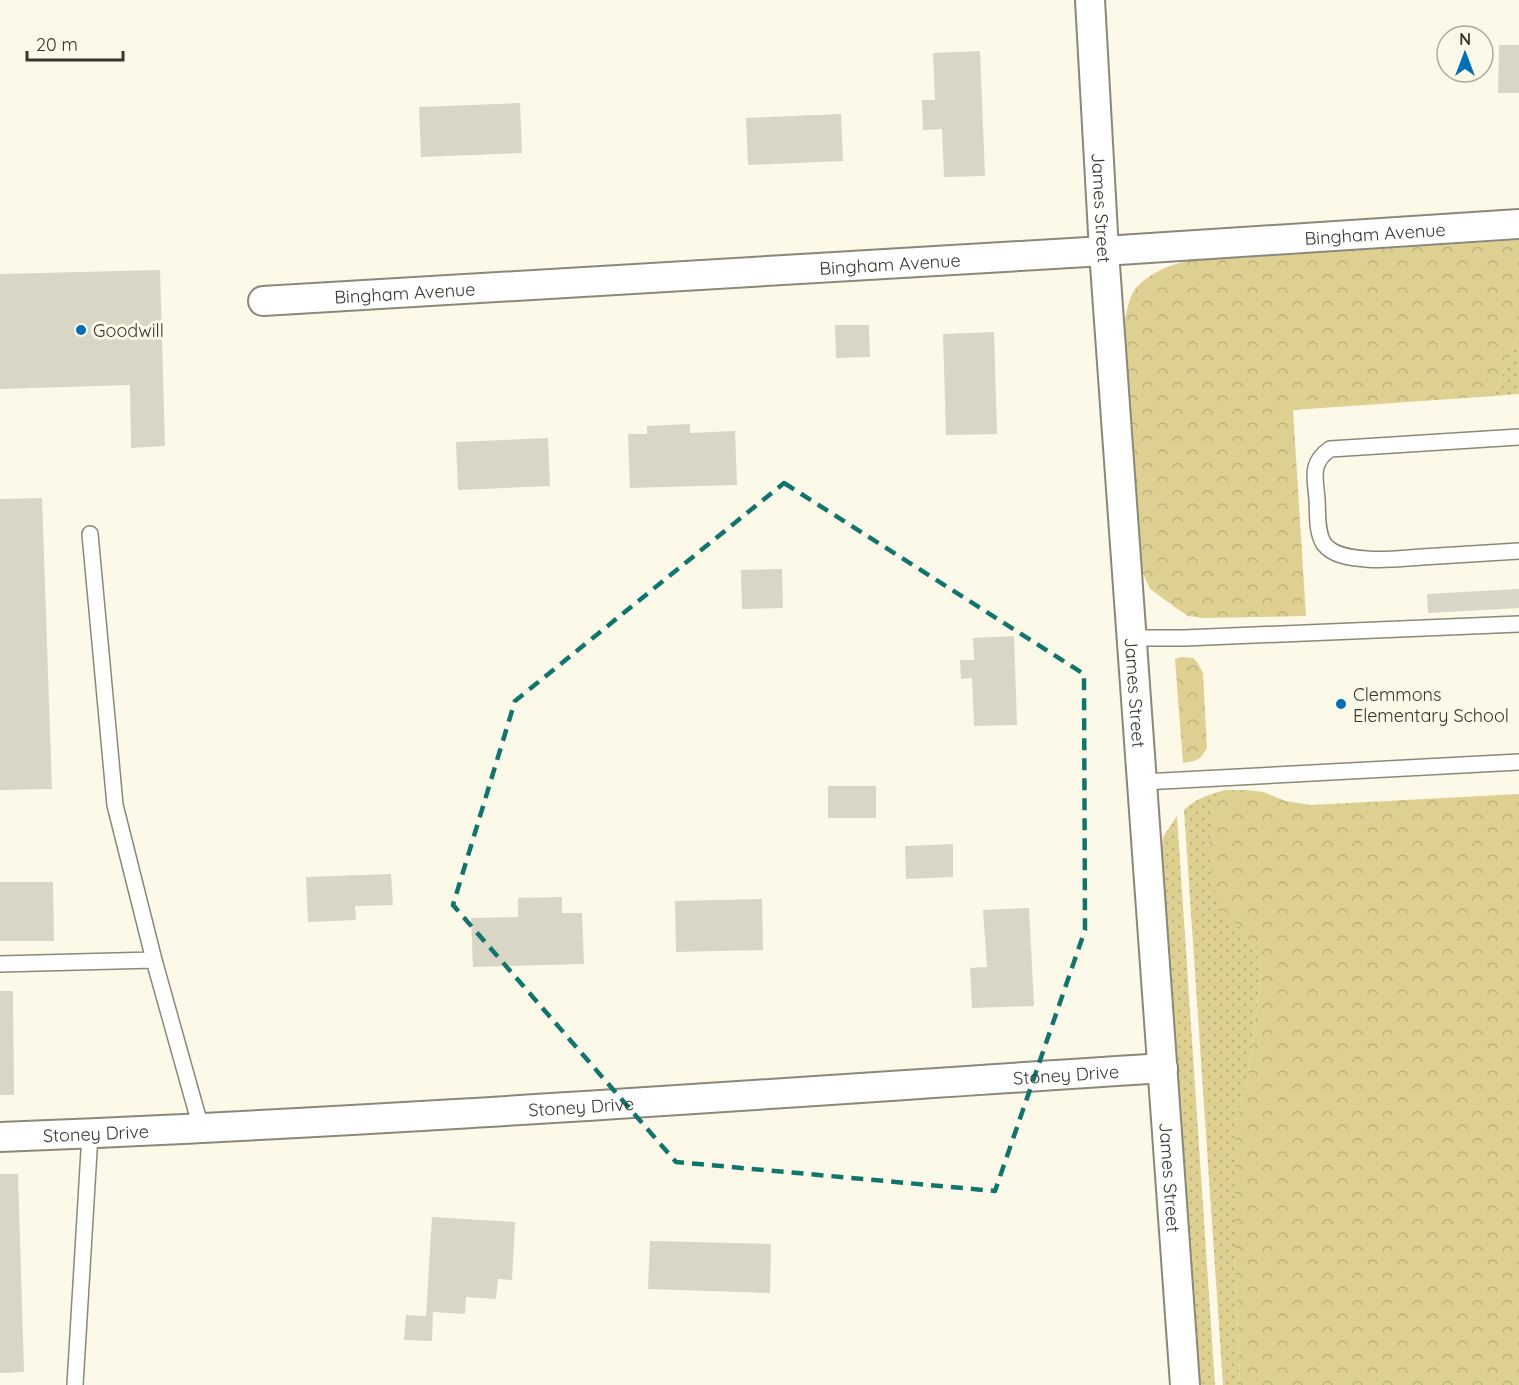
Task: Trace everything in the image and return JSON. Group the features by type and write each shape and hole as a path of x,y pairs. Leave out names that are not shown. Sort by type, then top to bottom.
{"street":[{"name":"James Street","path":"1090,0 1104,251 1185,1385"},
{"name":"Bingham Avenue","path":"263,301 1519,224"},
{"name":"Stoney Drive","path":"0,1137 521,1110 1163,1068"}],"lane":[{"path":"1519,437 1330,449 1316,463 1315,471 1321,538 1329,549 1336,553 1355,558 1380,560 1519,552"},
{"path":"90,534 115,805 154,960 201,1128"},
{"path":"1132,638 1184,638 1519,624"},
{"path":"1143,782 1519,762"},
{"path":"0,964 154,960"},
{"path":"75,1385 90,1134"}],"highlighted area":[{"path":"784,483 1084,674 1085,930 995,1191 676,1162 453,905 515,701"}],"green space":[{"path":"1519,240 1519,333 1494,396 1293,410 1306,616 1203,618 1188,616 1150,589 1138,562 1124,325 1131,296 1146,278 1187,261"},
{"path":"1519,333 1519,394 1494,396"},
{"path":"1193,658 1203,673 1207,748 1200,758 1183,763 1175,659"},
{"path":"1226,790 1214,807 1218,909 1241,928 1262,964 1248,1079 1235,1121 1235,1250 1240,1385 1223,1385 1184,810 1198,799"},
{"path":"1226,790 1263,792 1286,801 1311,805 1519,794 1519,1385 1240,1385 1235,1250 1235,1121 1248,1079 1262,964 1241,928 1218,910 1208,850 1214,807"},
{"path":"1177,816 1215,1385 1200,1385 1191,1281 1162,845 1163,837"}],"building":[{"path":"1499,45 1519,45 1519,93 1498,93"},
{"path":"980,51 985,176 944,177 942,129 923,130 922,100 935,100 933,53"},
{"path":"520,103 522,153 421,157 419,107"},
{"path":"841,114 843,161 748,165 746,118"},
{"name":"Goodwill","path":"160,270 165,446 131,448 130,385 0,389 0,274"},
{"path":"835,325 869,325 870,357 836,358"},
{"path":"994,332 997,434 946,435 943,334"},
{"path":"690,424 690,433 735,431 737,485 630,488 628,434 647,434 647,426"},
{"path":"548,438 550,486 458,490 456,442"},
{"path":"42,498 52,789 0,790 0,499"},
{"path":"782,569 783,608 742,609 741,570"},
{"path":"1519,589 1519,608 1428,613 1427,594"},
{"path":"1014,636 1017,725 974,726 972,678 961,679 960,660 974,660 973,638"},
{"path":"828,786 876,786 876,818 828,818"},
{"path":"953,844 953,877 906,879 905,846"},
{"path":"391,874 393,905 355,906 356,920 308,922 306,877"},
{"path":"0,882 53,882 54,941 0,941"},
{"path":"562,897 562,913 582,913 584,964 473,967 471,918 518,917 518,898"},
{"path":"762,899 763,950 676,952 675,901"},
{"path":"1029,908 1034,1006 972,1008 970,968 987,967 983,910"},
{"path":"0,991 13,991 14,1095 0,1095"},
{"path":"0,1174 18,1174 24,1372 0,1373"},
{"path":"432,1217 515,1222 512,1280 498,1279 496,1299 466,1297 465,1314 433,1312 432,1341 404,1340 406,1315 426,1316"},
{"path":"650,1241 771,1244 770,1293 648,1289"}],"place":[{"name":"Goodwill","path":"81,330"},
{"name":"Clemmons Elementary School","path":"1341,704"}]}
